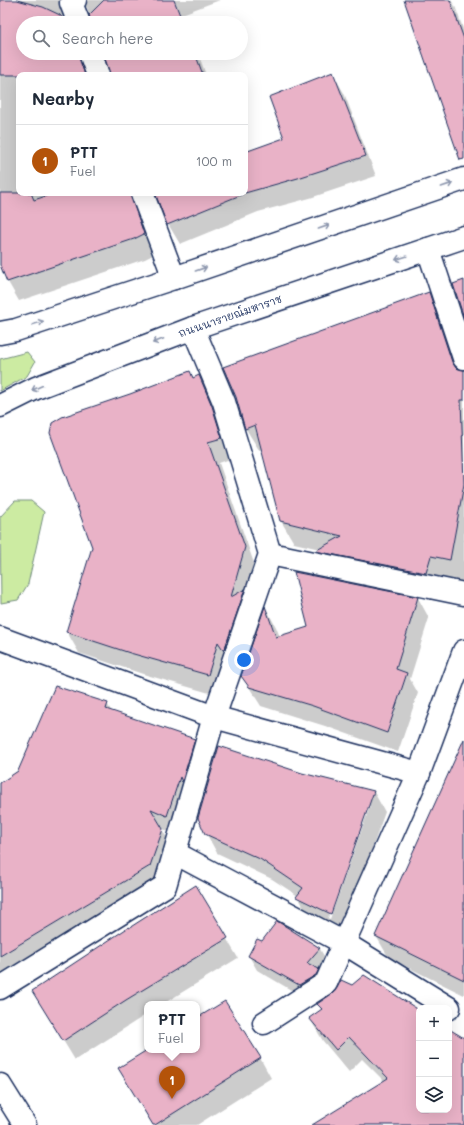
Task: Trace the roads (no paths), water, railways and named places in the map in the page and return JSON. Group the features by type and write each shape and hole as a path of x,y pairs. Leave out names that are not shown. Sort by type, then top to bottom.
{"street":[{"path":"93,60 97,72"},
{"path":"0,333 16,330 174,278 464,179"},
{"path":"143,196 174,278"},
{"name":"ถนนนารายณ์มหาราช","path":"0,406 36,388 193,328 464,237"},
{"path":"428,249 464,358"},
{"path":"0,988 165,886 214,717 270,554 224,402 193,328"},
{"path":"270,554 464,594"},
{"path":"0,638 214,717 420,773"},
{"path":"264,1023 326,983 420,773 464,651"},
{"path":"175,854 344,943 444,1005"},
{"path":"452,1010 464,1017"},
{"path":"0,1085 25,1125"}],"place":[{"name":"PTT","path":"172,1099"}]}
